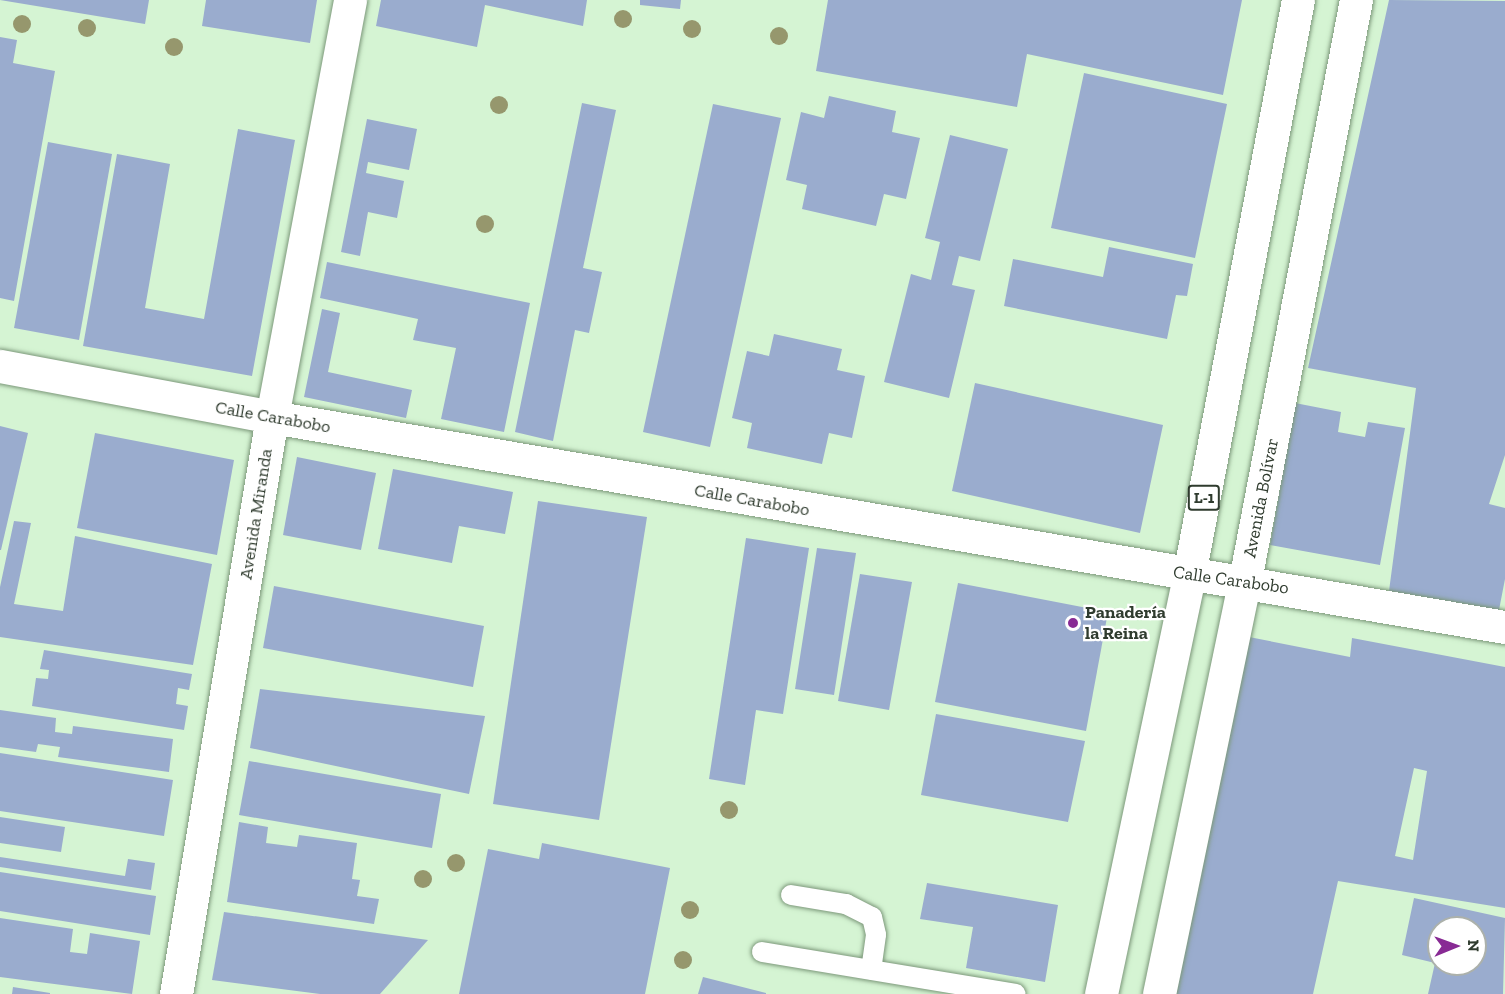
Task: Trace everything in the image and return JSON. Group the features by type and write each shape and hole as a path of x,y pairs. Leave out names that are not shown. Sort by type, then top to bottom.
{"street":[{"name":"Avenida Miranda","path":"176,994 272,417 350,0"},
{"name":"L-1","path":"1101,994 1189,575 1298,0"},
{"name":"Avenida Bolívar","path":"1159,994 1245,580 1356,0"},
{"name":"Calle Carabobo","path":"0,366 272,417 1189,575 1245,580 1505,627"}],"lane":[{"path":"791,895 846,904 872,917 876,935 871,970"},
{"path":"762,952 1016,994"}],"building":[{"path":"0,0 149,0 145,24"},
{"path":"206,0 317,0 310,43 202,26"},
{"path":"381,0 587,0 583,26 485,5 477,47 376,26"},
{"path":"640,0 681,0 680,9 640,5"},
{"path":"828,0 1242,0 1223,95 1027,54 1017,107 816,71"},
{"path":"1389,0 1505,1 1505,455 1489,504 1505,508 1505,579 1499,610 1389,591 1416,388 1308,368"},
{"path":"0,37 17,40 13,63 55,71 14,301 0,298"},
{"path":"1084,73 1227,104 1195,258 1051,228"},
{"path":"829,96 896,111 892,132 920,138 906,199 884,194 876,226 802,209 807,185 786,180 801,112 824,118"},
{"path":"582,103 616,110 583,268 602,272 589,333 575,330 553,441 515,432"},
{"path":"713,104 781,118 710,447 643,432"},
{"path":"367,119 417,129 409,170 368,162 366,173 404,181 397,218 368,212 360,256 341,252"},
{"path":"238,129 295,140 252,376 83,346 117,154 170,164 145,308 204,319"},
{"path":"950,135 1008,149 980,261 959,256 952,285 975,290 949,398 884,382 911,274 931,280 940,242 925,238"},
{"path":"48,142 112,154 79,340 14,328"},
{"path":"1109,247 1193,264 1187,296 1176,295 1167,339 1004,306 1013,259 1103,277"},
{"path":"327,262 530,303 504,432 441,419 456,348 413,340 418,319 320,298"},
{"path":"322,309 340,313 328,372 412,390 406,418 304,397"},
{"path":"774,334 842,349 837,370 865,376 852,438 829,433 822,464 747,448 752,423 732,418 747,351 769,356"},
{"path":"975,383 1163,425 1140,533 952,491"},
{"path":"1295,403 1341,412 1338,432 1365,437 1368,422 1405,428 1380,565 1270,545"},
{"path":"0,426 28,433 1,550 0,550"},
{"path":"95,433 234,460 217,555 77,528"},
{"path":"297,457 376,473 361,550 283,535"},
{"path":"393,469 513,492 505,534 459,526 452,563 378,549"},
{"path":"538,501 647,517 599,820 493,804"},
{"path":"14,521 31,523 14,604 63,611 75,536 212,564 193,665 0,637 0,587"},
{"path":"746,538 809,548 783,714 756,710 745,785 709,779"},
{"path":"817,548 856,553 834,695 795,689"},
{"path":"860,574 912,582 889,710 838,701"},
{"path":"958,583 1108,612 1086,731 935,702"},
{"path":"274,586 484,626 473,687 263,648"},
{"path":"1244,636 1350,657 1352,638 1505,667 1505,908 1338,881 1313,994 1170,994","holes":["1414,768 1427,771 1413,860 1395,856"]},
{"path":"44,650 192,674 189,690 178,688 176,704 188,706 184,730 32,706 36,678 48,679 49,670 40,669"},
{"path":"260,689 485,716 469,794 250,748"},
{"path":"0,710 56,718 55,732 72,734 73,726 173,739 169,772 58,757 60,747 38,744 36,752 0,747"},
{"path":"936,714 1085,741 1068,822 921,795"},
{"path":"0,753 173,780 164,836 0,811"},
{"path":"249,761 441,794 432,848 239,815"},
{"path":"0,817 65,827 61,852 0,843"},
{"path":"239,822 268,827 266,843 297,847 299,835 357,843 352,879 360,880 357,896 379,899 374,924 227,902"},
{"path":"542,843 670,868 645,994 459,994 488,849 539,859"},
{"path":"0,857 125,876 128,859 155,863 151,890 0,867"},
{"path":"0,872 156,896 150,935 0,911"},
{"path":"927,883 1058,905 1045,982 966,968 973,927 920,919"},
{"path":"1414,898 1505,918 1503,994 1428,994 1432,976 1487,976 1487,916 1427,916 1427,961 1402,955"},
{"path":"224,912 428,940 380,994 320,994 212,980"},
{"path":"0,918 73,929 70,952 87,954 90,933 140,941 132,994 0,977"},
{"path":"703,977 766,993 766,994 698,994"},
{"path":"13,987 50,993 50,994 12,994"}],"place":[{"name":"Panadería la Reina","path":"1073,623"}]}
